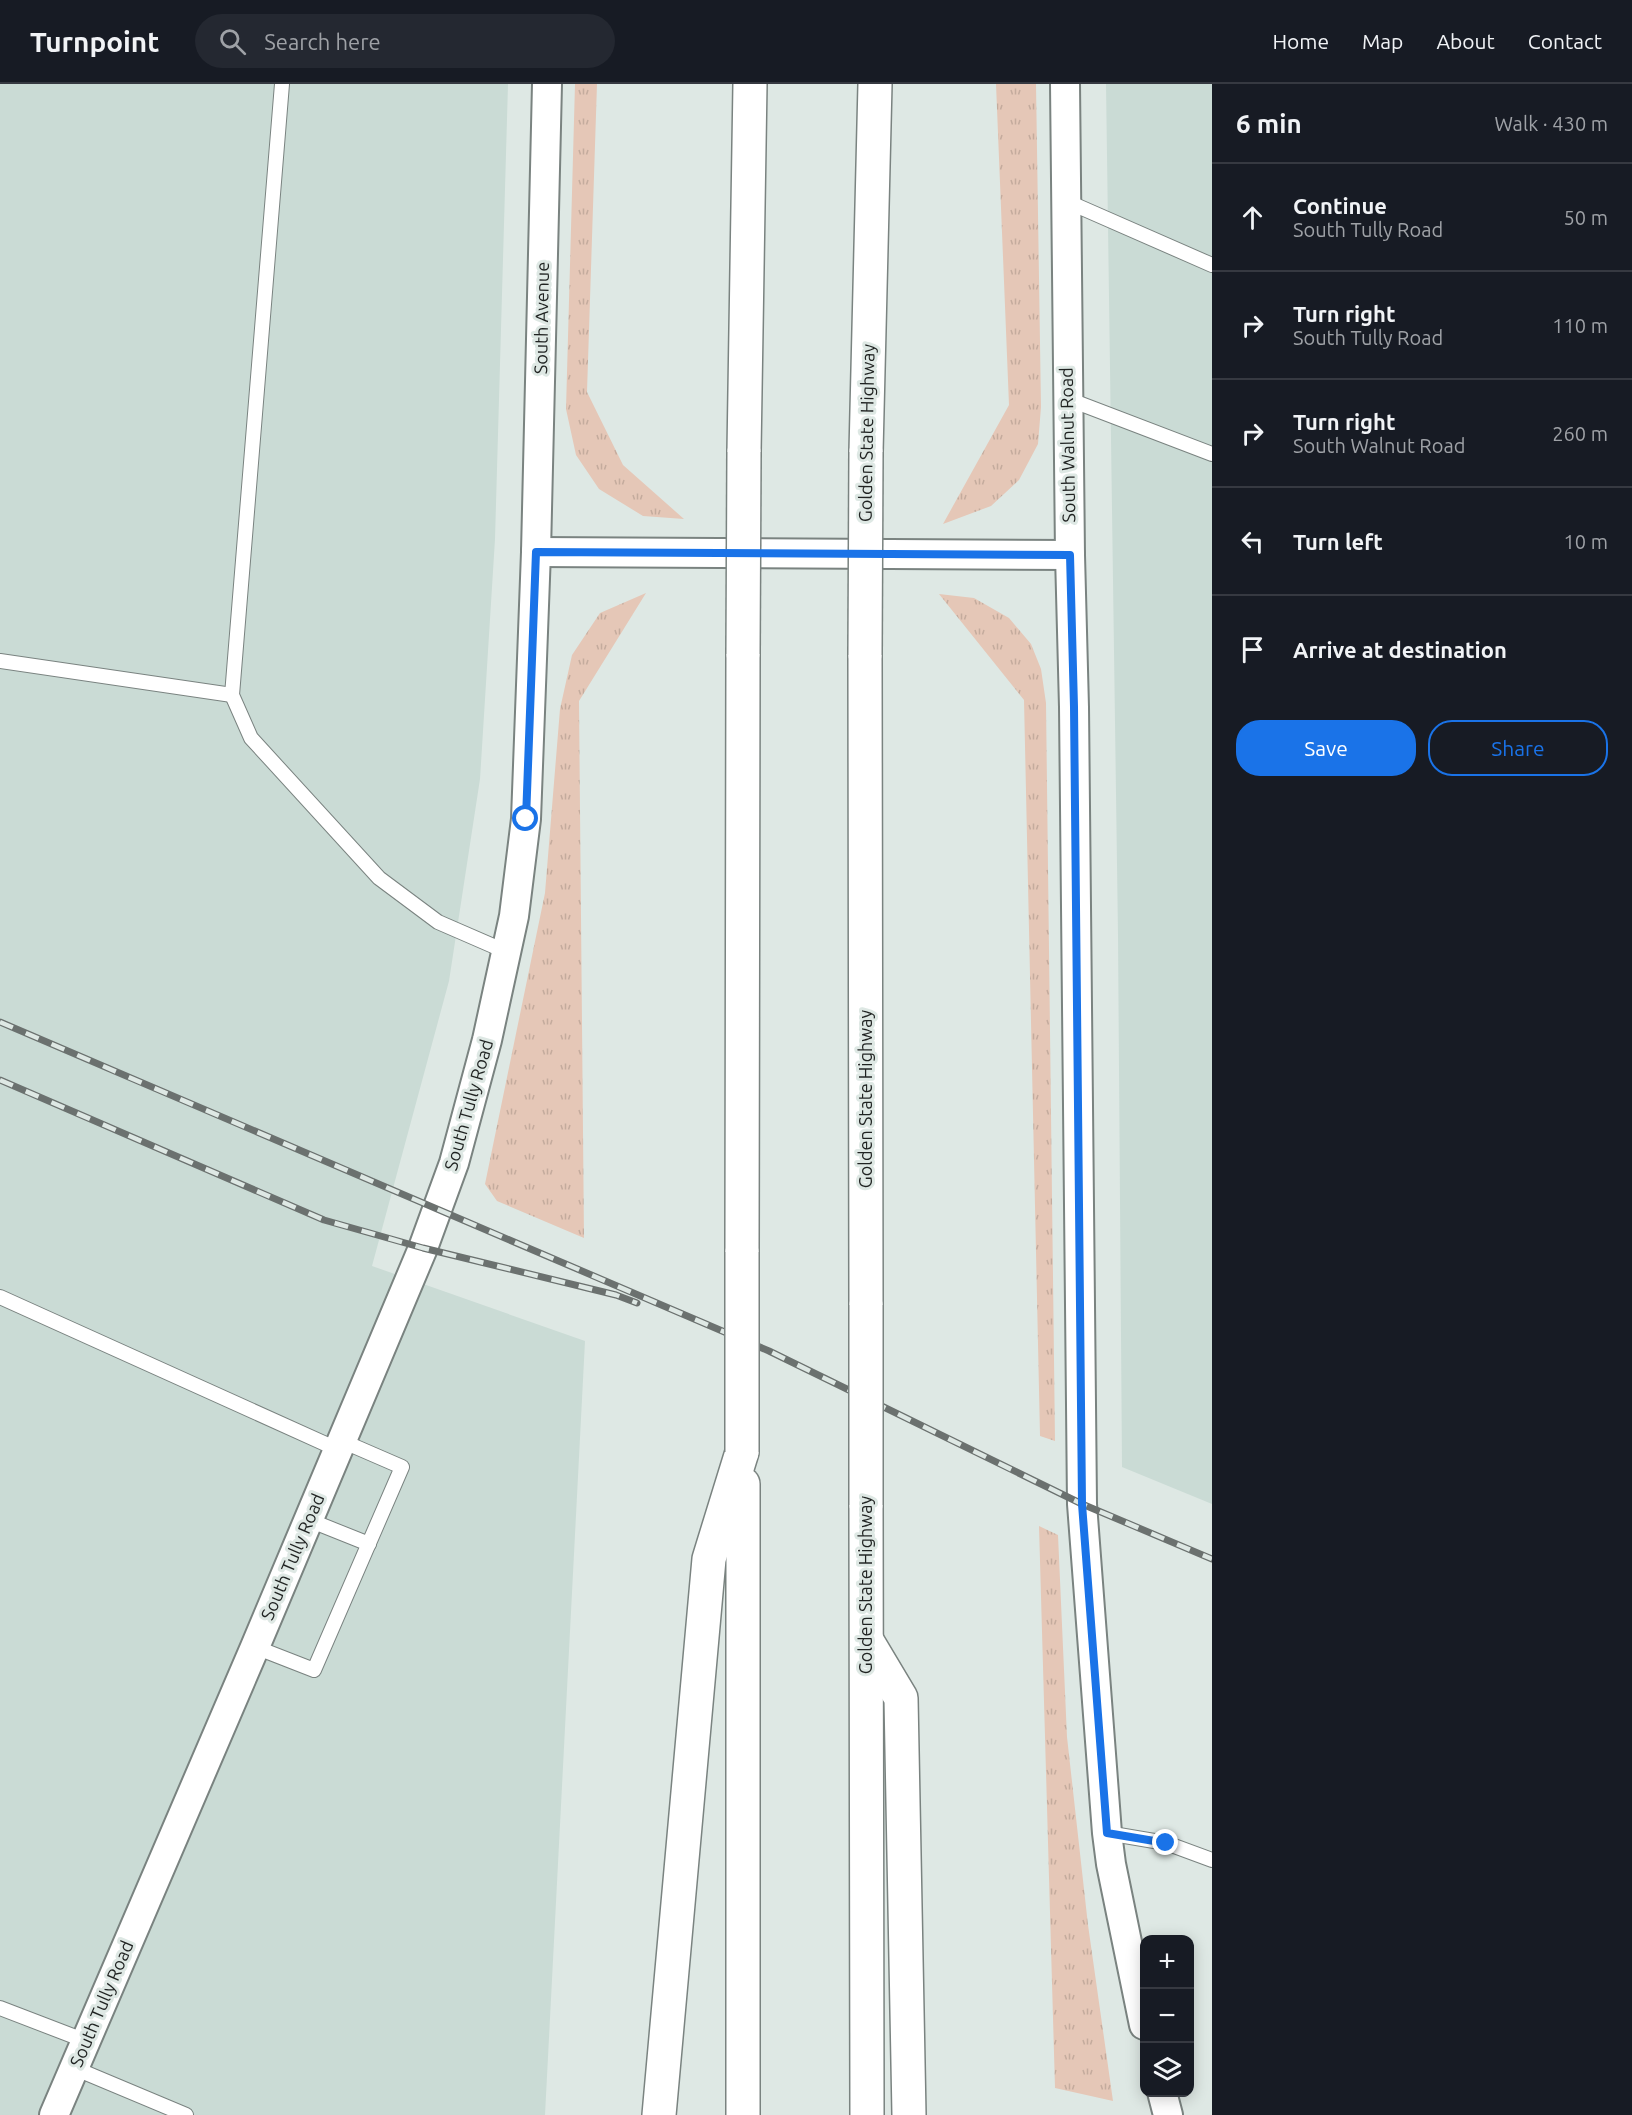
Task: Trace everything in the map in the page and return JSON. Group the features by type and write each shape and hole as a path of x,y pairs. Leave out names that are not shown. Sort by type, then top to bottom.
{"highway":[{"path":"743,2115 743,654 750,84"},
{"name":"Golden State Highway","path":"867,2115 865,655 866,452 875,84"},
{"path":"659,2115 709,1559 742,1452"},
{"path":"867,1641 901,1698 909,2115"}],"street":[{"name":"South Walnut Road","path":"1065,84 1082,1504 1107,1833 1111,1864 1140,2005"},
{"name":"South Avenue","path":"536,552 542,85"},
{"path":"536,552 1070,555"},
{"name":"South Tully Road","path":"54,2115 309,1520 423,1248 454,1163 485,1051 507,952 526,819 536,552"},
{"path":"1163,2097 1168,2115"}],"lane":[{"path":"282,84 232,695 251,738 380,878 438,922 507,952"},
{"path":"1066,201 1212,265"},
{"path":"1068,399 1212,454"},
{"path":"0,661 232,695"},
{"path":"0,1297 340,1446 402,1467 314,1670 255,1647"},
{"path":"309,1520 369,1544"},
{"path":"1107,1833 1166,1843 1212,1860"},
{"path":"0,2008 86,2041"},
{"path":"74,2068 186,2115"}],"shaded area":[{"path":"0,84 508,84 495,539 480,779 449,981 372,1266 585,1341 545,2115 0,2115"},
{"path":"1106,84 1212,84 1212,1504 1122,1467 1118,935"}],"green space":[{"path":"575,84 597,84 587,392 623,465 684,519 643,516 599,489 576,455 566,409"},
{"path":"996,84 1036,84 1041,407 1038,444 1019,480 991,506 943,524 1009,405"},
{"path":"646,593 579,701 584,1238 497,1201 485,1184 545,893 560,709 572,655 600,613"},
{"path":"939,594 974,598 1009,618 1031,644 1041,669 1046,703 1055,1441 1040,1436 1024,700"},
{"path":"1039,1526 1058,1535 1067,1737 1088,1925 1113,2101 1055,2088"}],"railway":[{"path":"0,1022 769,1351 1082,1504 1212,1559"},
{"path":"0,1080 324,1220 423,1248 616,1295 637,1303"}],"route":[{"path":"526,819 536,552 1070,555 1074,707 1082,1504 1107,1833 1166,1843"}]}
